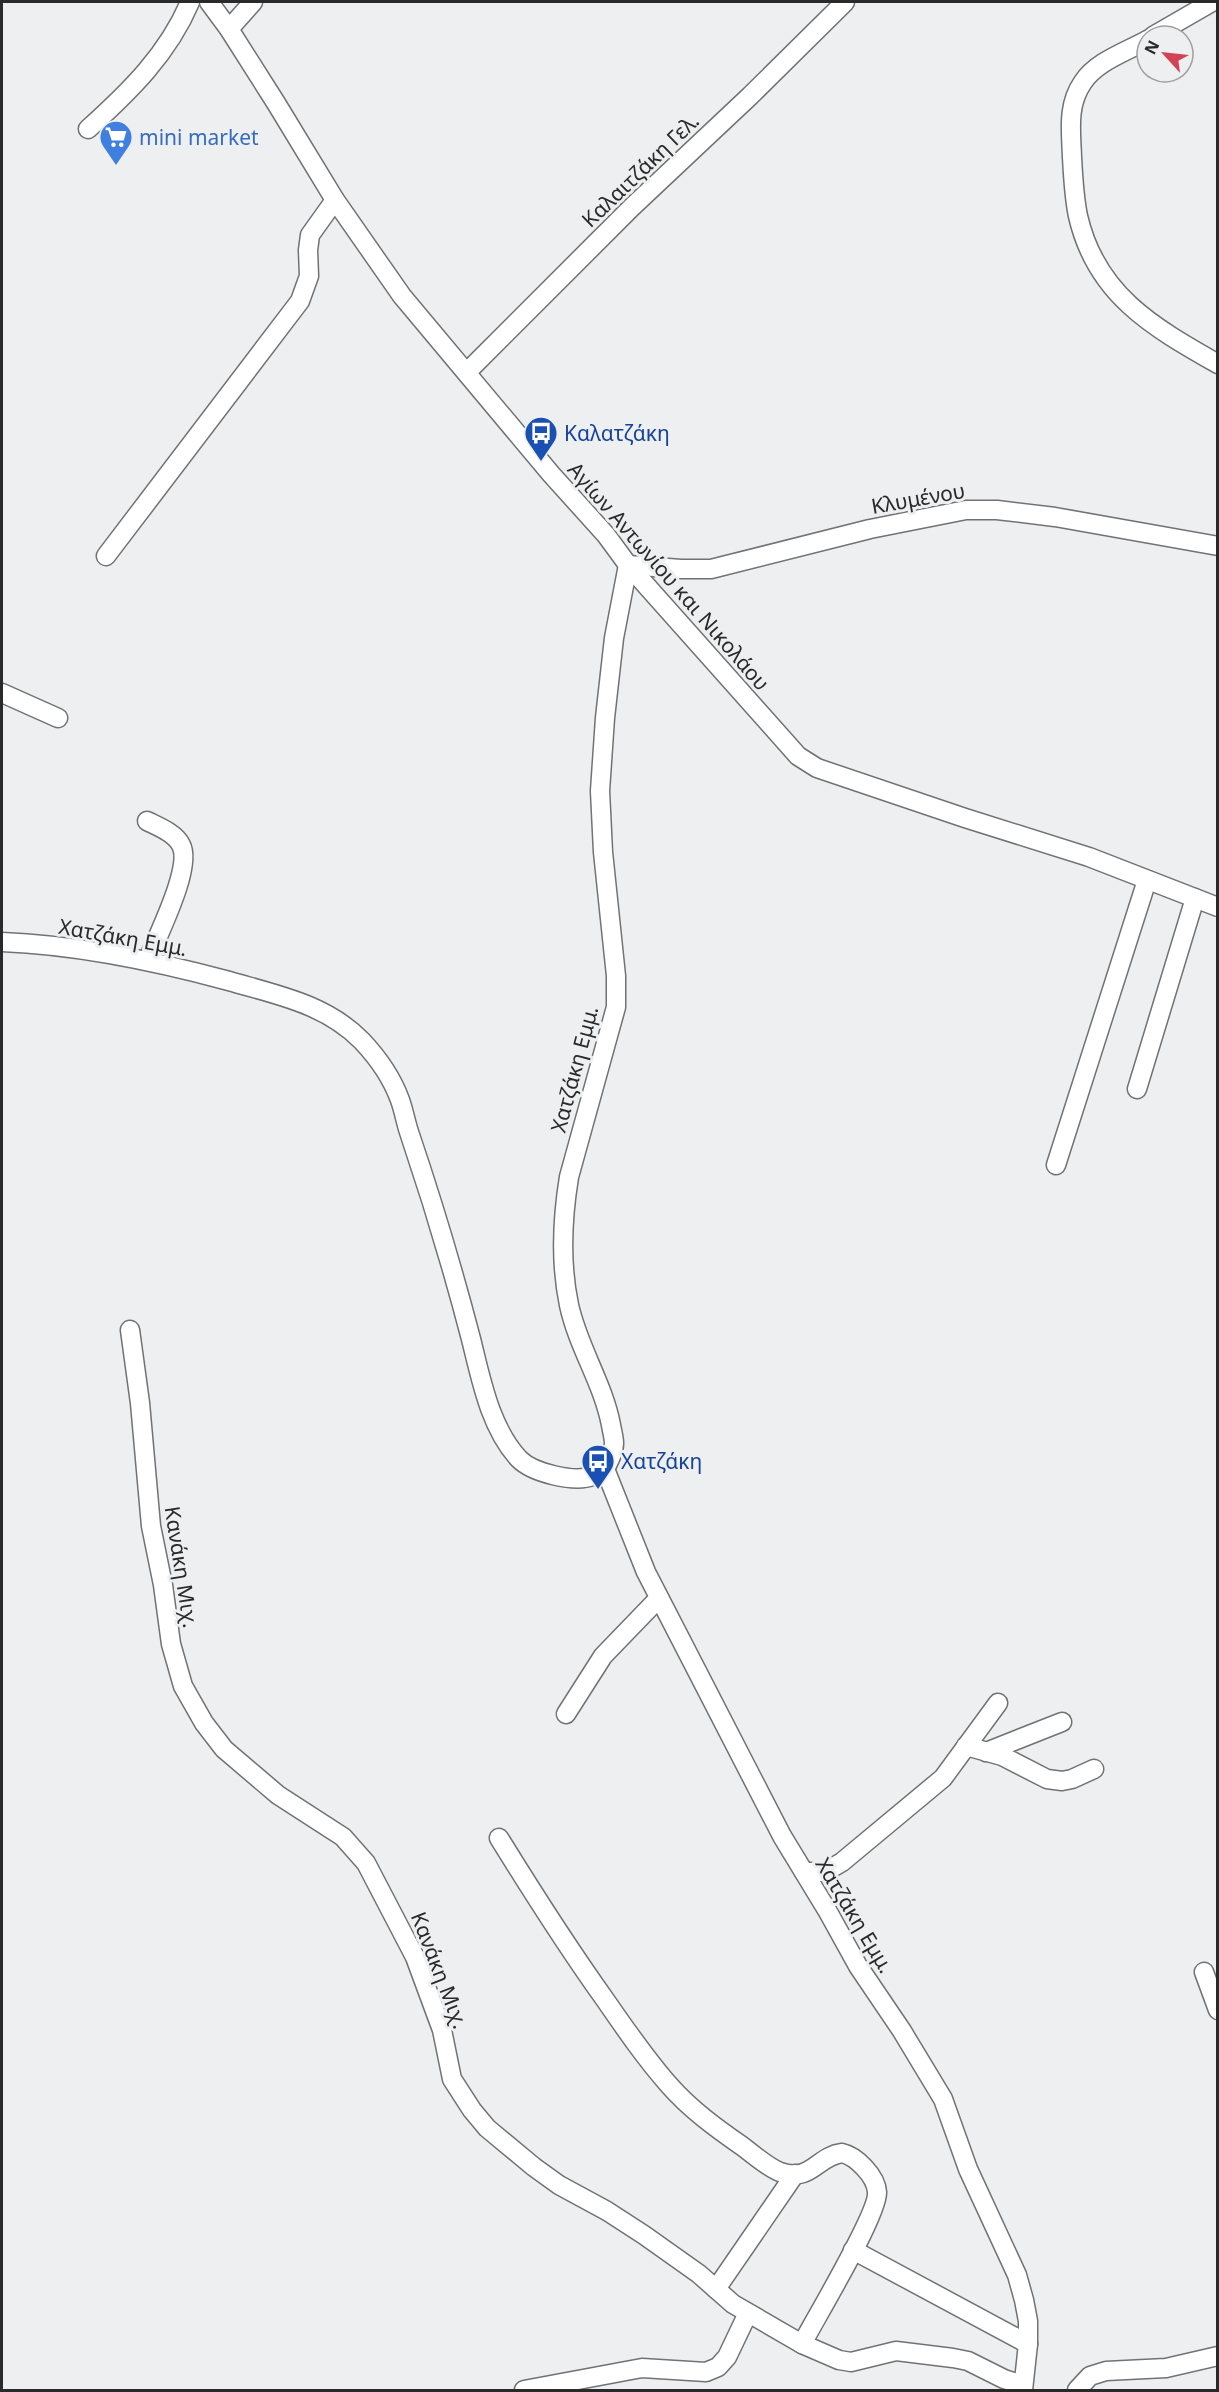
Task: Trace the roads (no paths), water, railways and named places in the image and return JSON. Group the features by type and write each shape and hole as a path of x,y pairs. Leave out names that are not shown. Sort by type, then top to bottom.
{"street":[{"path":"88,129 116,104 160,54 178,30 190,2"},
{"name":"Αγίων Αντωνίου και Νικολάου","path":"209,2 229,29 335,200 402,296 550,474 606,535 628,565 798,756 817,768 1089,857 1218,907"},
{"path":"229,29 253,2"},
{"name":"Καλαιτζάκη Γελ.","path":"467,372 845,2"},
{"path":"1174,24 1212,2"},
{"path":"1135,46 1096,67 1083,81 1074,99 1069,120 1078,216 1091,252 1102,273 1128,306 1143,319 1218,364"},
{"path":"106,556 300,301 309,276 310,235 335,200"},
{"name":"Κλυμένου","path":"628,565 711,569 870,529 966,510 997,510 1054,516 1218,546"},
{"name":"Χατζάκη Εμμ.","path":"2,942 148,960 298,1000 331,1016 363,1042 388,1075 399,1099 408,1132 430,1192 480,1377 501,1434 519,1460 540,1473 580,1478 592,1477 605,1469 614,1443 608,1409 598,1379 575,1329 569,1305 562,1246 562,1222 569,1177 616,1007 616,976 603,852 600,791 614,639 628,565"},
{"path":"2,693 58,718"},
{"path":"147,821 175,838 183,847 183,864 173,902 148,960"},
{"path":"1056,1166 1147,880"},
{"path":"1137,1089 1195,898"},
{"name":"Κανάκη Μιχ.","path":"130,1330 140,1403 151,1526 163,1585 171,1644 183,1686 204,1724 224,1749 278,1795 343,1838 366,1863 378,1882 421,1972 442,2030 452,2079 461,2095 487,2128 542,2173 644,2235 748,2313 802,2344 839,2360 851,2362 896,2351 960,2360 1023,2388"},
{"name":"Χατζάκη Εμμ.","path":"605,1469 646,1572 782,1836 858,1966 902,2031 943,2099 968,2169 1017,2276 1028,2321 1023,2388"},
{"path":"566,1714 611,1646 659,1598"},
{"path":"804,1872 825,1872 866,1844 943,1778 998,1702"},
{"path":"986,1752 1062,1722"},
{"path":"966,1746 1002,1756 1028,1770 1054,1780 1072,1779 1094,1769"},
{"path":"499,1838 527,1885 621,2025 670,2086 715,2127 779,2172 795,2174 807,2172 815,2168 826,2157 842,2153 855,2160 875,2184 876,2199 853,2250 802,2344"},
{"path":"1204,1972 1218,2010"},
{"path":"716,2289 795,2174"},
{"path":"853,2250 1028,2343"},
{"path":"524,2391 642,2368 706,2372 718,2367 727,2357 748,2313"},
{"path":"1077,2391 1090,2376 1106,2371 1166,2368 1218,2356"}],"place":[{"name":"mini market","path":"116,166"},
{"name":"Καλατζάκη","path":"541,462"},
{"name":"Χατζάκη","path":"598,1490"}]}
